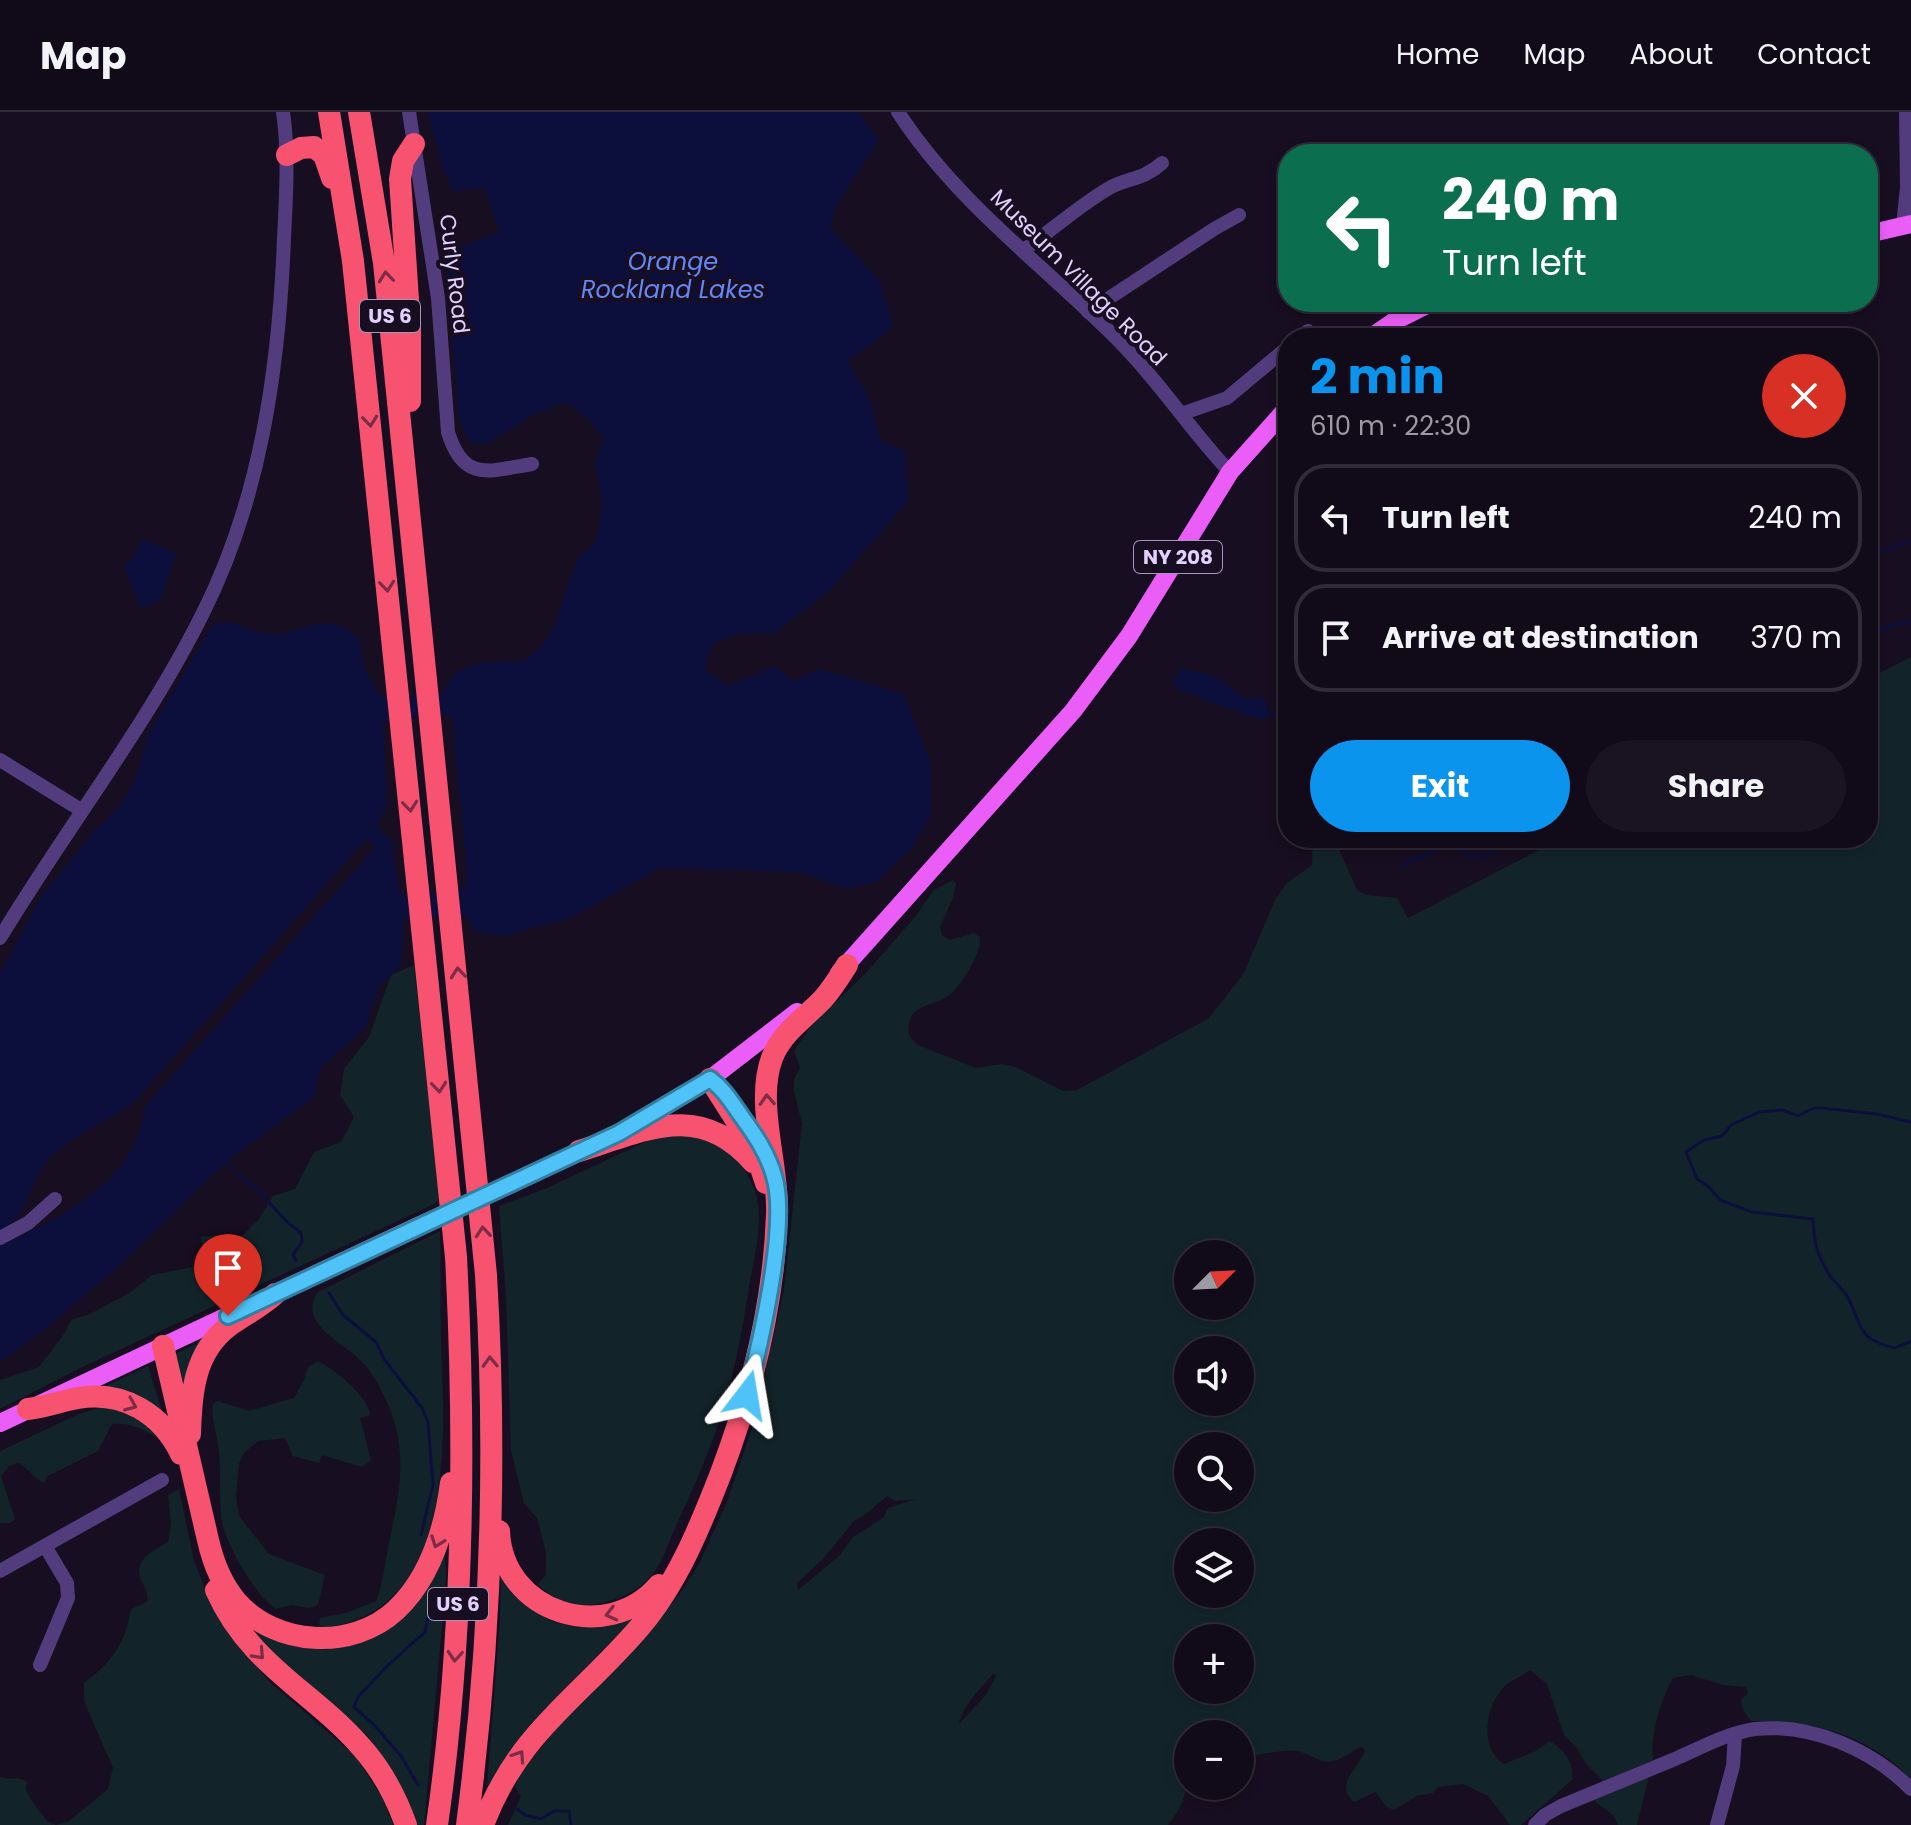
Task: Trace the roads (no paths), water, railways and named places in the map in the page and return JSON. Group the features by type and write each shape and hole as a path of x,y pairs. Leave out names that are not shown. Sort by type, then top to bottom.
{"highway":[{"name":"US 6","path":"329,112 349,228 362,344 453,1222 461,1382 461,1534 457,1617 437,1825"},
{"name":"US 6","path":"359,112 383,252 484,1238 492,1414 490,1555 485,1649 467,1825"},
{"path":"411,522 411,338 400,179 403,161 414,144"},
{"path":"287,155 310,146 318,149 327,161 335,190 347,275 362,344"},
{"path":"483,1825 507,1774 524,1747 558,1708 629,1639 653,1609 682,1562 702,1520 740,1418 764,1325 776,1232 767,1098 771,1061 785,1036 825,998 847,965"},
{"path":"492,1414 499,1476 501,1546 511,1572 524,1589 548,1608 580,1617 611,1615 645,1599 664,1579 715,1469 749,1357 762,1289 771,1185 755,1150 710,1079"},
{"path":"579,1151 656,1126 696,1126 713,1131 736,1145 771,1185"},
{"path":"186,1461 194,1385 204,1355 222,1332 275,1294"},
{"path":"160,1347 208,1568 228,1614 266,1662 344,1729 370,1757 392,1791 406,1825"},
{"path":"28,1409 86,1397 107,1397 125,1401 156,1420 186,1461 213,1561 238,1603 259,1620 293,1635 320,1638 356,1633 383,1620 398,1608 419,1581 431,1558 449,1498 455,1413 461,1382"}],"main road":[{"path":"1878,232 1907,225"},
{"path":"1384,328 1413,312"},
{"name":"NY 208","path":"0,1423 650,1116 710,1079 802,1008 847,965 1073,711 1129,636 1230,472 1278,418"}],"street":[{"path":"0,938 174,667 213,592 241,516 260,448 273,379 282,283 287,155 283,112"},
{"name":"Curly Road","path":"409,112 438,298 448,432 453,449 461,462 486,472 532,464"},
{"name":"Museum Village Road","path":"898,112 935,163 983,213 1146,370 1202,443 1230,472"},
{"path":"1906,112 1907,225"},
{"path":"1024,250 1109,188 1153,172 1162,163"},
{"path":"1088,312 1239,215"},
{"path":"1181,414 1227,398 1278,355"},
{"path":"0,760 81,810"},
{"path":"0,1238 28,1223 55,1199"},
{"path":"0,1571 162,1480"},
{"path":"40,1665 68,1598 67,1583 45,1546"},
{"path":"1535,1825 1561,1806 1735,1734 1771,1729 1836,1741 1879,1761 1911,1789"},
{"path":"1717,1825 1733,1766 1735,1734"}],"water":[{"name":"Orange Rockland Lakes","path":"427,112 859,112 879,140 837,204 830,228 880,281 893,327 848,361 870,400 880,440 905,451 908,501 831,589 775,633 737,634 713,644 704,670 728,686 775,666 793,681 819,669 904,694 931,764 931,816 910,850 877,881 848,889 799,872 660,868 569,919 503,936 474,931 467,916 404,919 401,966 379,986 365,1028 320,1069 314,1097 226,1162 120,1265 45,1329 0,1362 0,1246 80,1203 115,1173 138,1135 146,1105 375,848 367,838 136,1100 53,1155 44,1165 15,1219 0,1232 0,974 42,895 90,836 119,807 136,778 147,736 213,624 237,624 266,634 289,632 317,624 339,626 359,638 365,670 378,693 388,699 443,693 463,669 479,664 524,660 539,649 554,626 578,560 597,537 602,501 594,465 604,439 588,419 566,402 532,415 488,444 470,443 459,418 446,264 463,246 499,232 485,188 453,191 444,172","holes":["444,713 452,718 467,870 465,887 408,896 399,891 392,841 376,827 387,805 383,725 390,720"]},
{"path":"142,539 176,553 161,599 141,609 124,567 132,559"},
{"path":"1181,669 1216,678 1244,697 1266,701 1267,717 1260,720 1182,691 1172,682"}],"waterway":[{"path":"1878,553 1911,541"},
{"path":"1878,633 1899,624 1911,623"},
{"path":"1269,713 1278,716"},
{"path":"1458,850 1463,850 1468,856 1481,857 1496,848"},
{"path":"1402,867 1411,860 1434,852"},
{"path":"1911,1122 1877,1114 1821,1108 1798,1116 1782,1110 1759,1112 1731,1125 1722,1136 1704,1140 1686,1152 1697,1179 1720,1200 1752,1212 1813,1219 1819,1256 1847,1296 1862,1330 1873,1340 1895,1348 1911,1341"},
{"path":"226,1162 232,1169"},
{"path":"237,1174 257,1189 301,1233 302,1242 293,1255 296,1261"},
{"path":"329,1293 343,1315 376,1342 384,1359 422,1408 428,1422 433,1485 421,1535"},
{"path":"418,1785 401,1756 354,1707 358,1697 387,1666 425,1632 434,1590"},
{"path":"517,1809 525,1815 541,1819 554,1811 569,1811 571,1825"}]}
